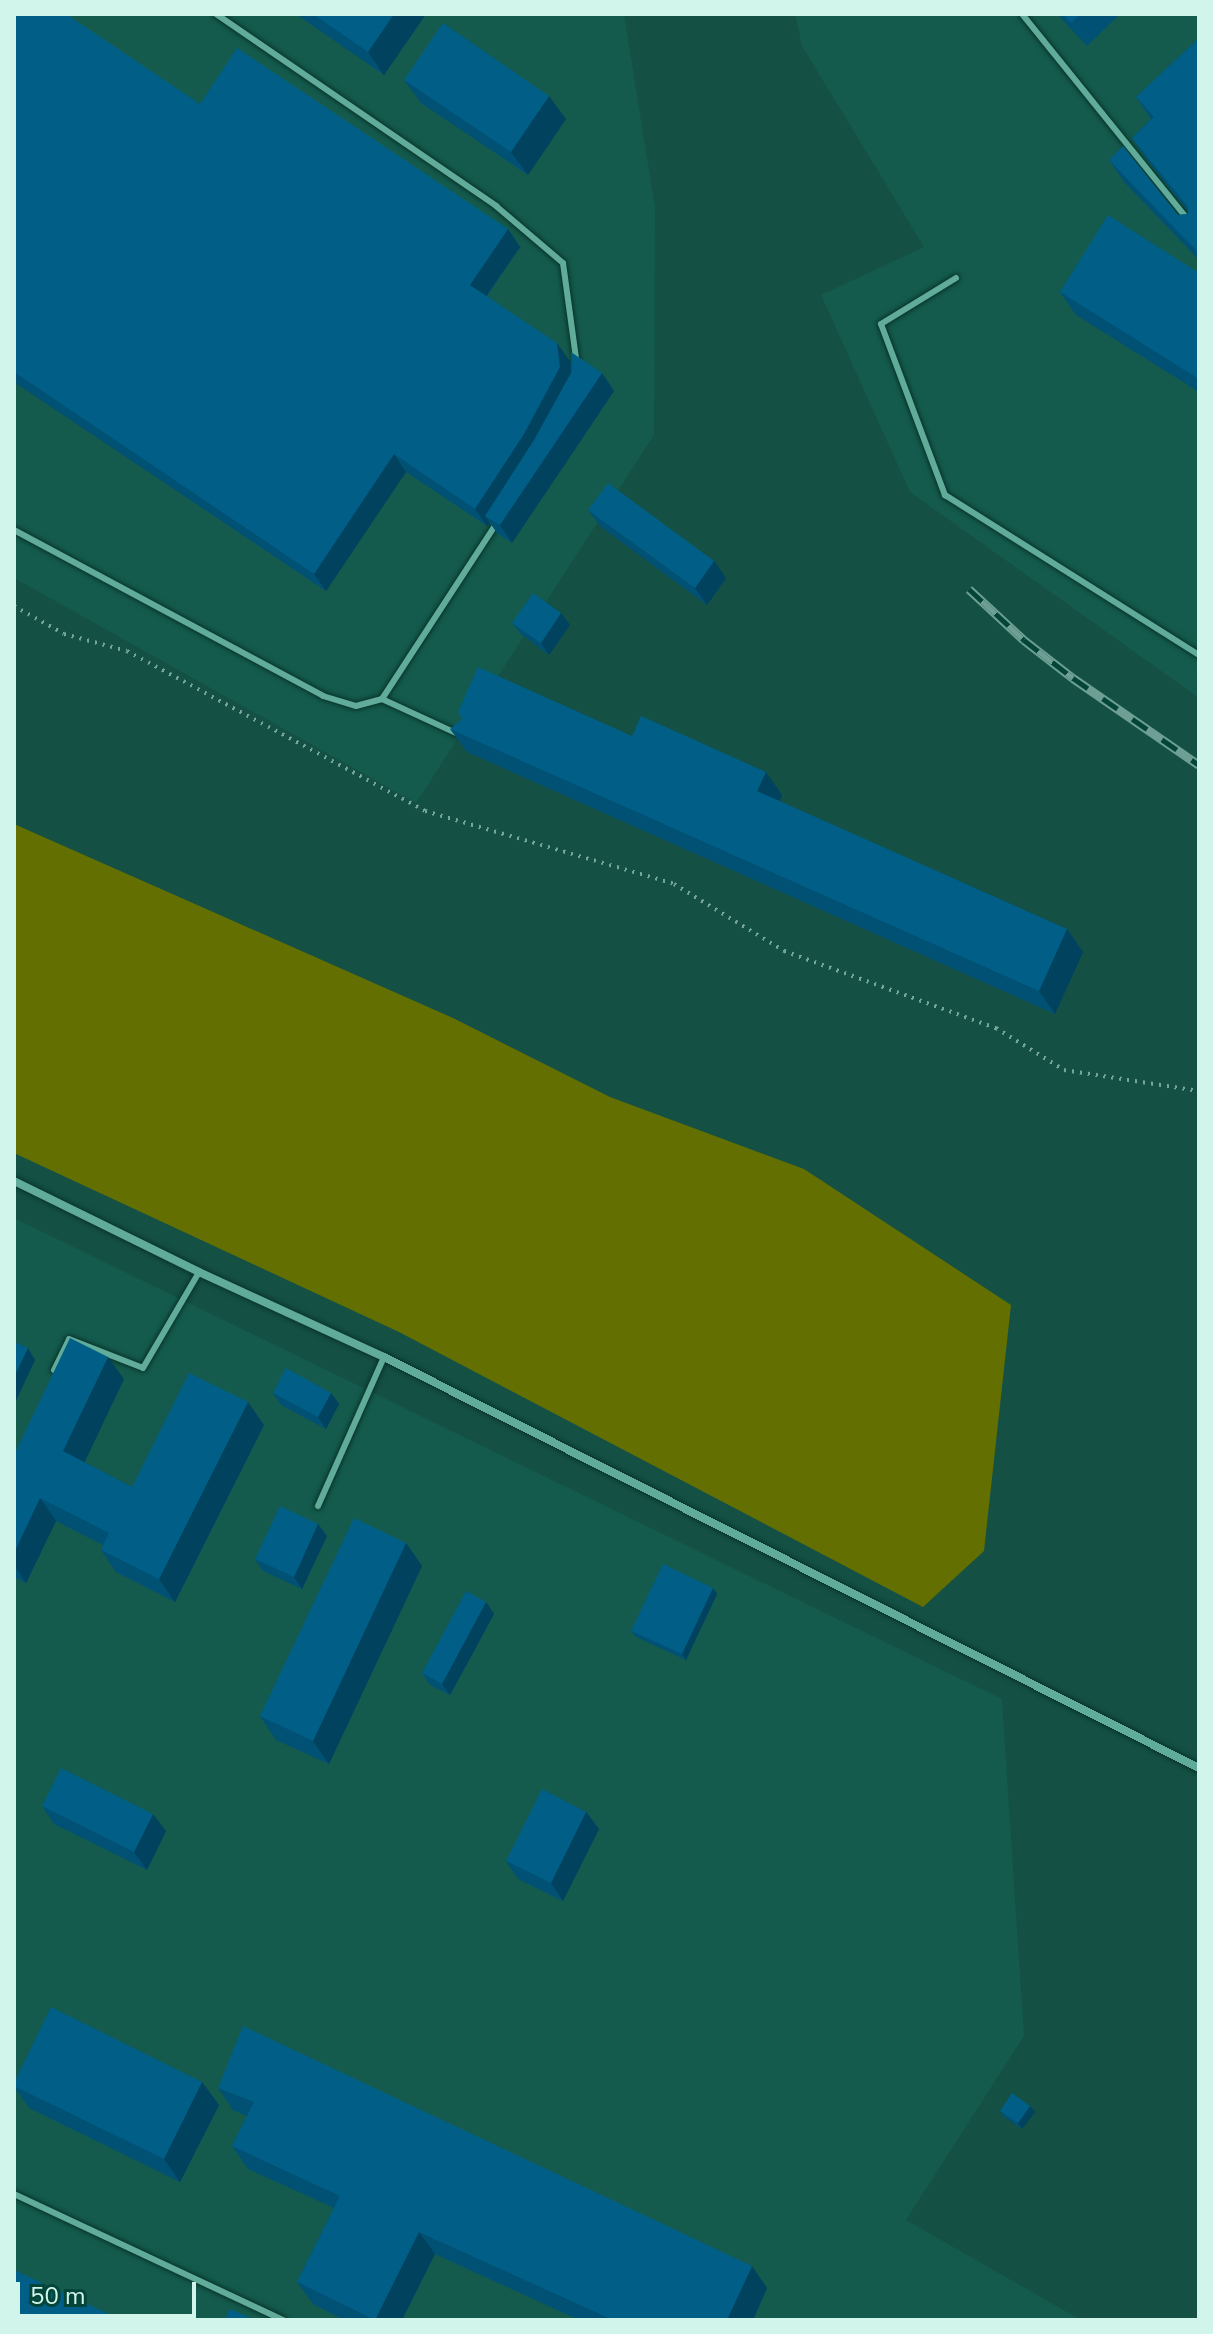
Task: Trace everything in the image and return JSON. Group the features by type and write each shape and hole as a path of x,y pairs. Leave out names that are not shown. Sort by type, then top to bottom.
{"street":[{"path":"14,1181 199,1272 384,1357 1199,1768"}],"lane":[{"path":"216,14 496,206 563,263 578,374"},
{"path":"1022,14 1192,225"},
{"path":"956,278 881,324 945,495 1199,655"},
{"path":"382,699 507,506"},
{"path":"14,530 323,696 356,706 382,699 472,740"},
{"path":"51,1378 69,1339 143,1368 199,1272"},
{"path":"318,1506 384,1357"},
{"path":"14,2194 283,2320"}],"path":[{"path":"14,606 64,634 127,651 425,811 674,884 784,951 996,1028 1064,1070 1199,1091"}],"shaded area":[{"path":"14,14 624,14 655,208 654,435 416,803 14,578"},
{"path":"795,14 1199,14 1199,698 910,492 821,295 924,247 802,46"},
{"path":"14,1218 1002,1699 1024,2036 906,2220 1081,2320 14,2320"}],"green space":[{"path":"14,824 453,1018 610,1097 804,1169 1011,1305 984,1551 923,1607 399,1332 14,1153"}],"building":[{"path":"14,14 66,14 200,104 237,48 508,229 470,285 557,343 560,367 524,434 475,509 394,454 314,574 14,372"},
{"path":"313,14 394,14 368,52"},
{"path":"1063,14 1080,14 1071,23"},
{"path":"443,23 549,96 511,152 404,80"},
{"path":"1199,38 1199,253 1109,160 1123,146 1178,215 1188,214 1188,207 1132,138 1154,117 1136,97"},
{"path":"1108,215 1199,273 1199,379 1060,292"},
{"path":"571,352 602,373 500,525 485,516 534,440 572,371"},
{"path":"608,483 714,561 695,588 588,510"},
{"path":"533,593 561,613 541,643 512,623"},
{"path":"478,667 632,736 641,716 766,772 757,791 1067,929 1039,991 450,729 462,719 458,712"},
{"path":"70,1338 108,1357 63,1451 132,1487 189,1373 248,1402 159,1579 101,1550 109,1533 40,1498 14,1553 14,1455"},
{"path":"14,1342 28,1348 14,1377"},
{"path":"286,1368 331,1393 318,1417 273,1393"},
{"path":"280,1506 318,1524 294,1577 255,1559"},
{"path":"354,1518 406,1543 313,1741 260,1716"},
{"path":"663,1564 713,1588 682,1654 631,1631"},
{"path":"466,1591 486,1602 442,1684 422,1673"},
{"path":"61,1768 153,1814 134,1852 42,1806"},
{"path":"542,1789 586,1812 551,1883 506,1861"},
{"path":"51,2007 202,2082 164,2159 14,2086"},
{"path":"243,2026 752,2266 727,2320 613,2320 419,2232 375,2320 297,2282 340,2196 232,2146 254,2102 218,2088"},
{"path":"1012,2093 1030,2106 1018,2123 1000,2111"},
{"path":"14,2270 122,2320 14,2320"},
{"path":"230,2309 255,2320 225,2320"}],"railway":[{"path":"969,589 1024,640 1073,678 1199,765"}]}
